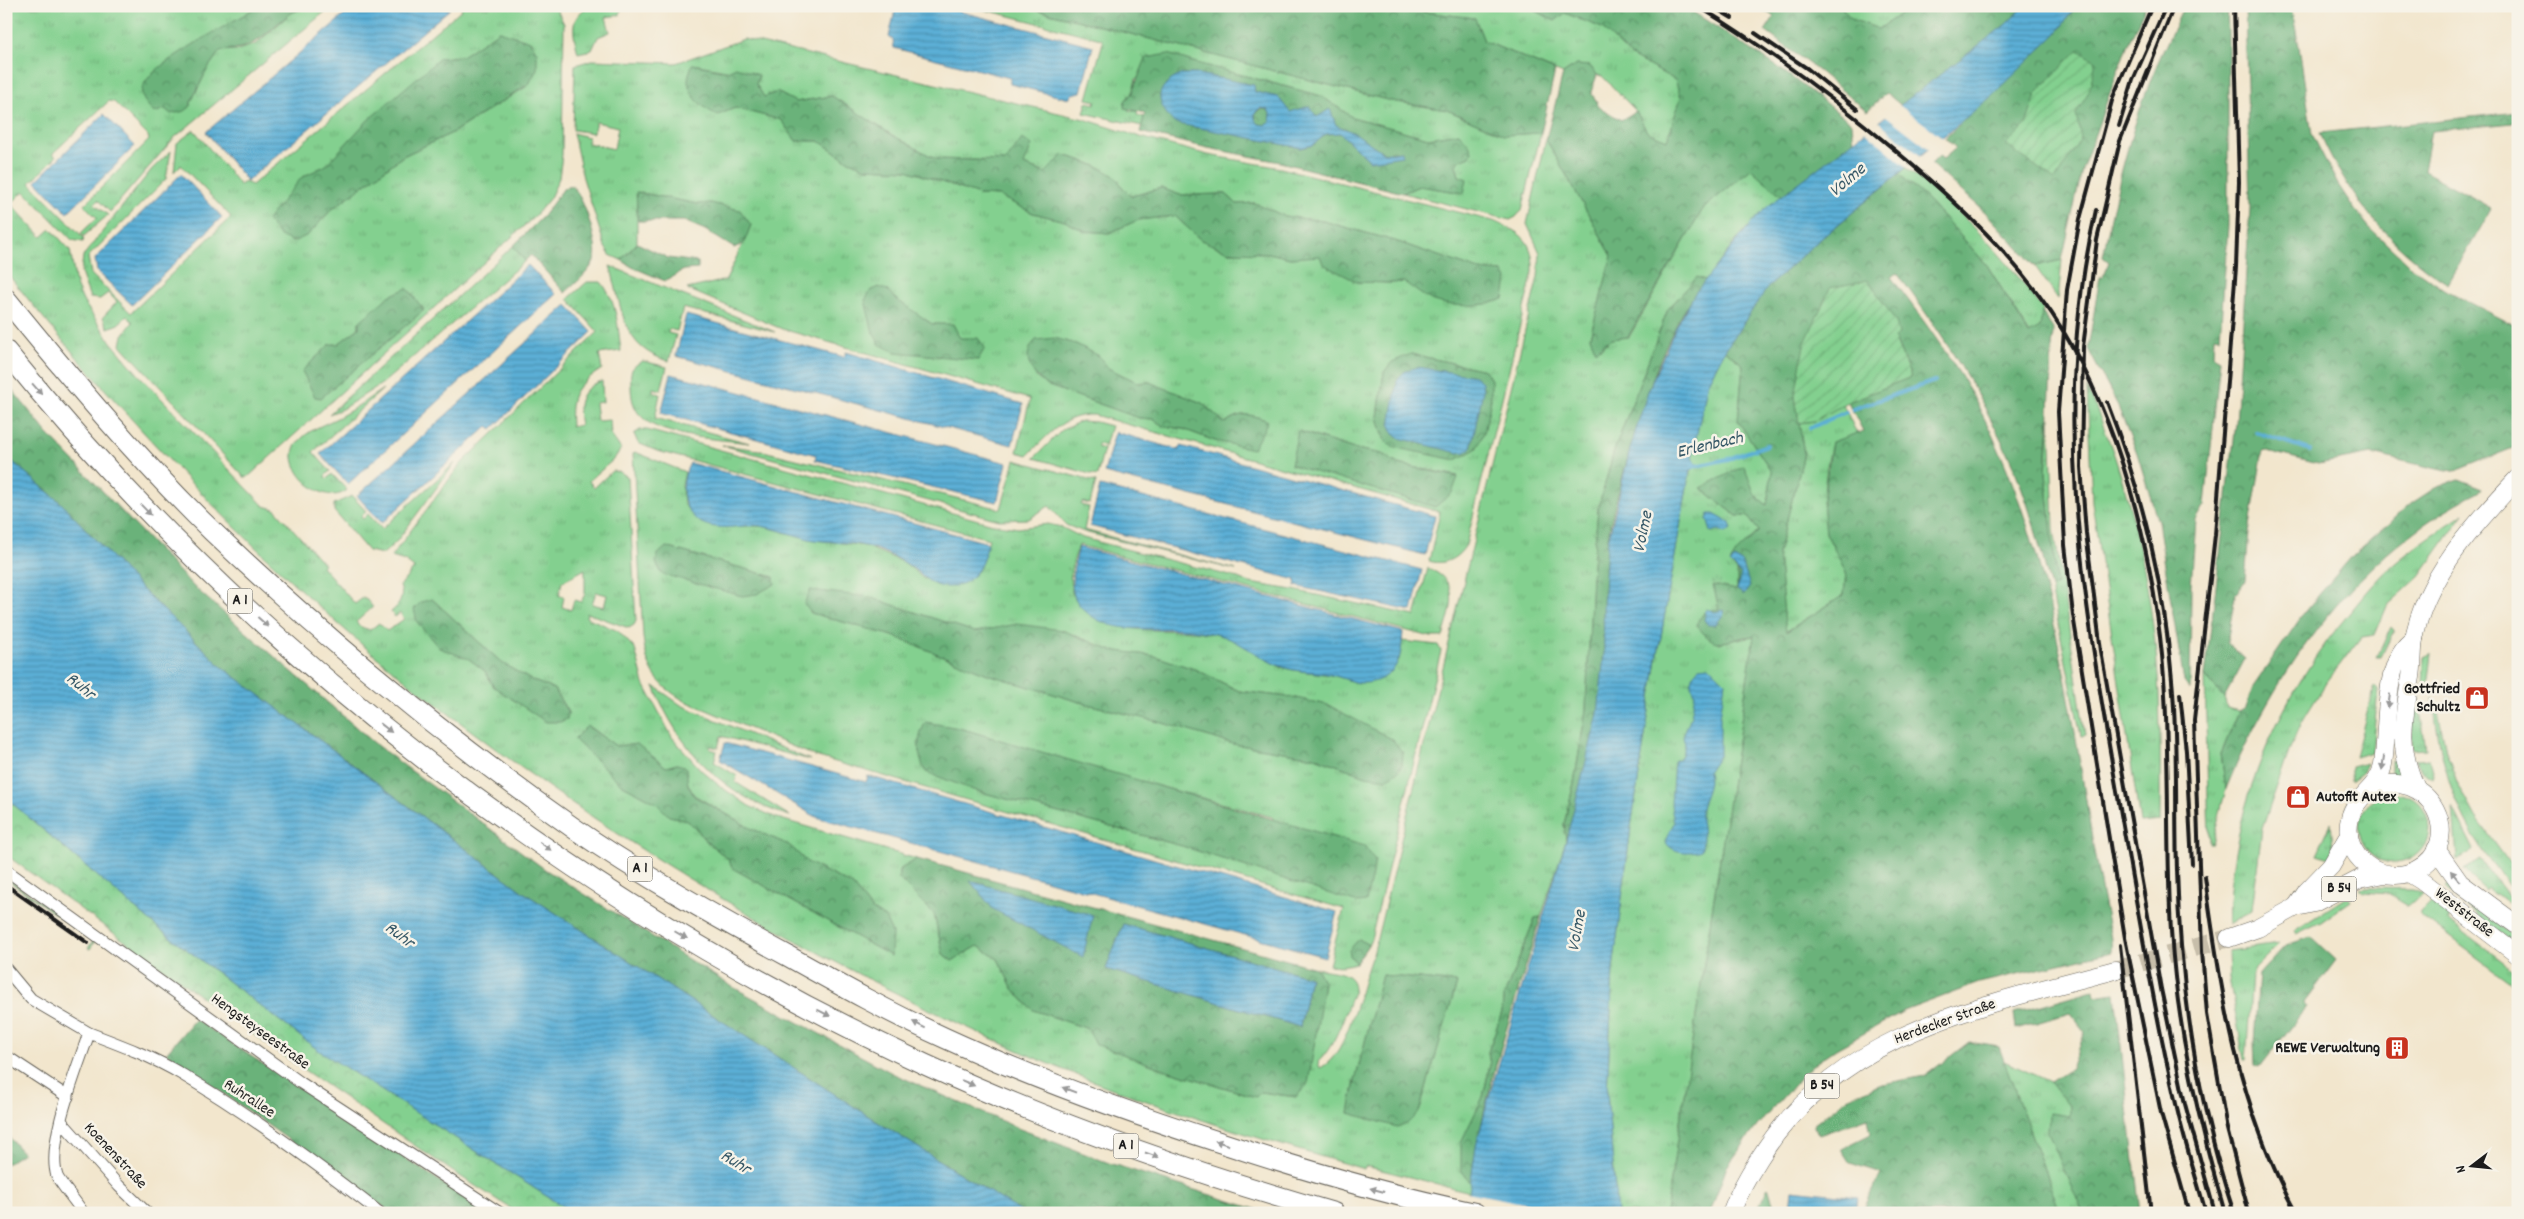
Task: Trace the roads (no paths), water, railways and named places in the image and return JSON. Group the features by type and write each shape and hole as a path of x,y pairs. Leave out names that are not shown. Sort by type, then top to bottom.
{"highway":[{"name":"A 1","path":"6,299 55,360 131,446 211,530 366,671 454,740 578,831 747,934 840,985 943,1037 1018,1070 1126,1112 1278,1162 1424,1203 1475,1213"},
{"name":"A 1","path":"6,351 119,482 216,579 347,697 498,812 589,876 675,931 818,1011 923,1064 1103,1138 1258,1191 1334,1213"}],"main road":[{"name":"B 54","path":"2436,849 2440,833 2438,816 2430,800 2416,788 2407,768 2404,755 2403,720 2412,671 2414,639 2431,591 2444,564 2490,508 2518,478"},
{"name":"B 54","path":"2384,874 2373,870 2360,860 2351,846 2348,835 2349,821 2352,809 2381,773 2389,698 2394,671 2401,650 2414,639"},
{"path":"2369,790 2393,784 2416,788"},
{"name":"B 54","path":"2296,907 2307,890 2331,866 2348,835"},
{"path":"2409,873 2426,863 2436,849"},
{"name":"Weststraße","path":"2436,849 2460,883 2518,926"},
{"name":"B 54","path":"2229,938 2258,928 2296,907 2314,903 2360,879 2384,874 2409,873"},
{"name":"Weststraße","path":"2409,873 2518,955"},
{"name":"Herdecker Straße","path":"1731,1213 1746,1180 1770,1141 1790,1115 1813,1093 1862,1056 1922,1026 1960,1013 2115,970"}],"street":[{"name":"Hengsteyseestraße","path":"6,870 301,1083 500,1213"},
{"name":"Ruhrallee","path":"6,969 31,999 89,1032 138,1052 182,1074 316,1163 380,1213"},
{"path":"83,1213 71,1193 58,1179 53,1163 60,1121 89,1032"},
{"path":"6,1056 68,1097"},
{"name":"Koenenstraße","path":"60,1121 118,1186 147,1213"}],"water":[{"path":"355,6 447,6 450,9 247,181 206,132"},
{"path":"896,6 939,6 1093,46 1081,92 1072,94 1069,99 1010,84 1010,78 894,48 893,40 889,37"},
{"name":"Volme","path":"2025,6 2076,6 2056,34 1992,96 1811,247 1768,287 1725,350 1708,382 1692,457 1697,466 1690,471 1656,665 1631,827 1613,969 1607,1093 1617,1213 1466,1213 1476,1146 1488,1100 1566,840 1598,714 1604,654 1603,605 1607,545 1630,449 1648,391 1675,329 1695,293 1749,226 1767,207 2005,25"},
{"path":"1182,74 1198,74 1254,85 1255,92 1278,97 1290,112 1309,106 1317,117 1330,109 1336,125 1355,133 1384,153 1402,151 1402,156 1370,161 1340,133 1326,134 1313,145 1301,148 1174,123 1163,108 1160,96 1166,84","holes":["1260,108 1267,109 1271,114 1270,121 1265,125 1259,124 1255,119 1255,113"]},
{"path":"104,114 135,146 67,213 36,181"},
{"path":"181,174 222,217 132,305 97,271 95,259"},
{"path":"528,265 556,294 348,484 320,454"},
{"path":"567,305 592,332 492,429 488,426 382,523 357,496"},
{"path":"686,315 844,357 846,352 1023,404 1012,445 676,356"},
{"path":"1417,367 1475,376 1482,382 1483,391 1471,448 1466,452 1458,453 1399,438 1394,434 1390,426 1397,381 1404,372"},
{"path":"671,374 1007,463 997,502 815,460 816,455 661,413"},
{"path":"1115,432 1179,450 1181,446 1435,516 1425,555 1104,473"},
{"name":"Ruhr","path":"6,456 61,503 140,587 222,667 523,892 879,1123 1023,1213 573,1213 318,1050 156,926 6,798"},
{"path":"690,463 988,543 986,551 980,566 971,578 958,585 943,587 931,583 902,561 870,547 809,539 761,526 716,527 705,524 696,519 685,503 684,483"},
{"path":"1100,486 1422,570 1412,611 1295,586 1296,580 1090,526"},
{"path":"1709,514 1714,514 1730,523 1732,529 1726,533 1719,530 1711,532 1707,519"},
{"path":"1079,547 1403,632 1399,658 1395,667 1386,676 1374,682 1361,683 1332,675 1286,668 1272,663 1233,640 1216,634 1184,629 1128,628 1103,623 1092,617 1082,608 1074,594 1072,579"},
{"path":"1735,559 1742,562 1750,586 1744,595 1737,590 1741,574 1730,563"},
{"path":"1706,609 1715,612 1723,610 1724,614 1715,625 1708,625 1704,620"},
{"path":"1709,666 1725,682 1720,717 1720,754 1708,772 1709,782 1701,810 1703,841 1701,850 1681,852 1671,848 1665,841 1674,823 1671,804 1674,761 1681,757 1685,744 1683,736 1691,716 1695,693 1691,682 1694,673 1700,667"},
{"path":"725,743 866,782 868,776 1337,912 1325,957 816,817 720,760"},
{"path":"970,881 1093,915 1083,957 993,909"},
{"path":"1123,924 1310,977 1300,1027 1106,969"},
{"path":"1792,1190 1858,1197 1856,1213 1823,1213 1790,1209"}],"waterway":[{"name":"Erlenbach","path":"1853,409 1935,381"},
{"name":"Erlenbach","path":"1810,428 1846,412"},
{"name":"Erlenbach","path":"2256,432 2310,450"},
{"name":"Erlenbach","path":"1692,467 1728,459 1767,445"}],"tunnel":[{"path":"2115,970 2229,938"}],"railway":[{"path":"1698,6 1750,39 1824,93 1896,151 1971,218 2016,266 2037,292 2056,319 2092,385 2123,466 2146,551 2154,594 2160,637 2166,710 2171,931 2178,1002 2190,1073 2225,1213"},
{"path":"1712,6 1732,18"},
{"path":"2152,6 2113,97 2080,219 2067,290 2058,412 2065,545 2073,615 2125,938 2161,1113 2189,1213"},
{"path":"2119,126 2133,80 2166,6"},
{"path":"2174,6 2120,141 2097,240 2083,347 2081,467 2086,533 2101,651 2161,989 2185,1104 2215,1213"},
{"path":"2234,6 2239,182 2236,267 2215,535 2194,720 2202,951 2207,1014 2227,1129 2249,1213"},
{"path":"1755,33 1808,69 1857,109"},
{"path":"2096,210 2082,286 2075,360 2073,434 2084,580 2106,728 2153,992 2179,1118 2206,1213"},
{"path":"2107,402 2120,436 2141,504 2150,539 2163,609 2174,704 2177,870 2182,957 2187,1000 2200,1087 2221,1171 2234,1213"},
{"path":"2180,694 2186,751 2192,864"},
{"path":"2205,877 2226,1007 2246,1091 2276,1173 2296,1213"},
{"path":"6,885 88,943"},
{"path":"2120,945 2151,1213"}],"place":[{"name":"Gottfried Schultz","path":"2477,698"},
{"name":"Autofit Autex","path":"2298,797"},
{"name":"REWE Verwaltung","path":"2397,1048"}]}
